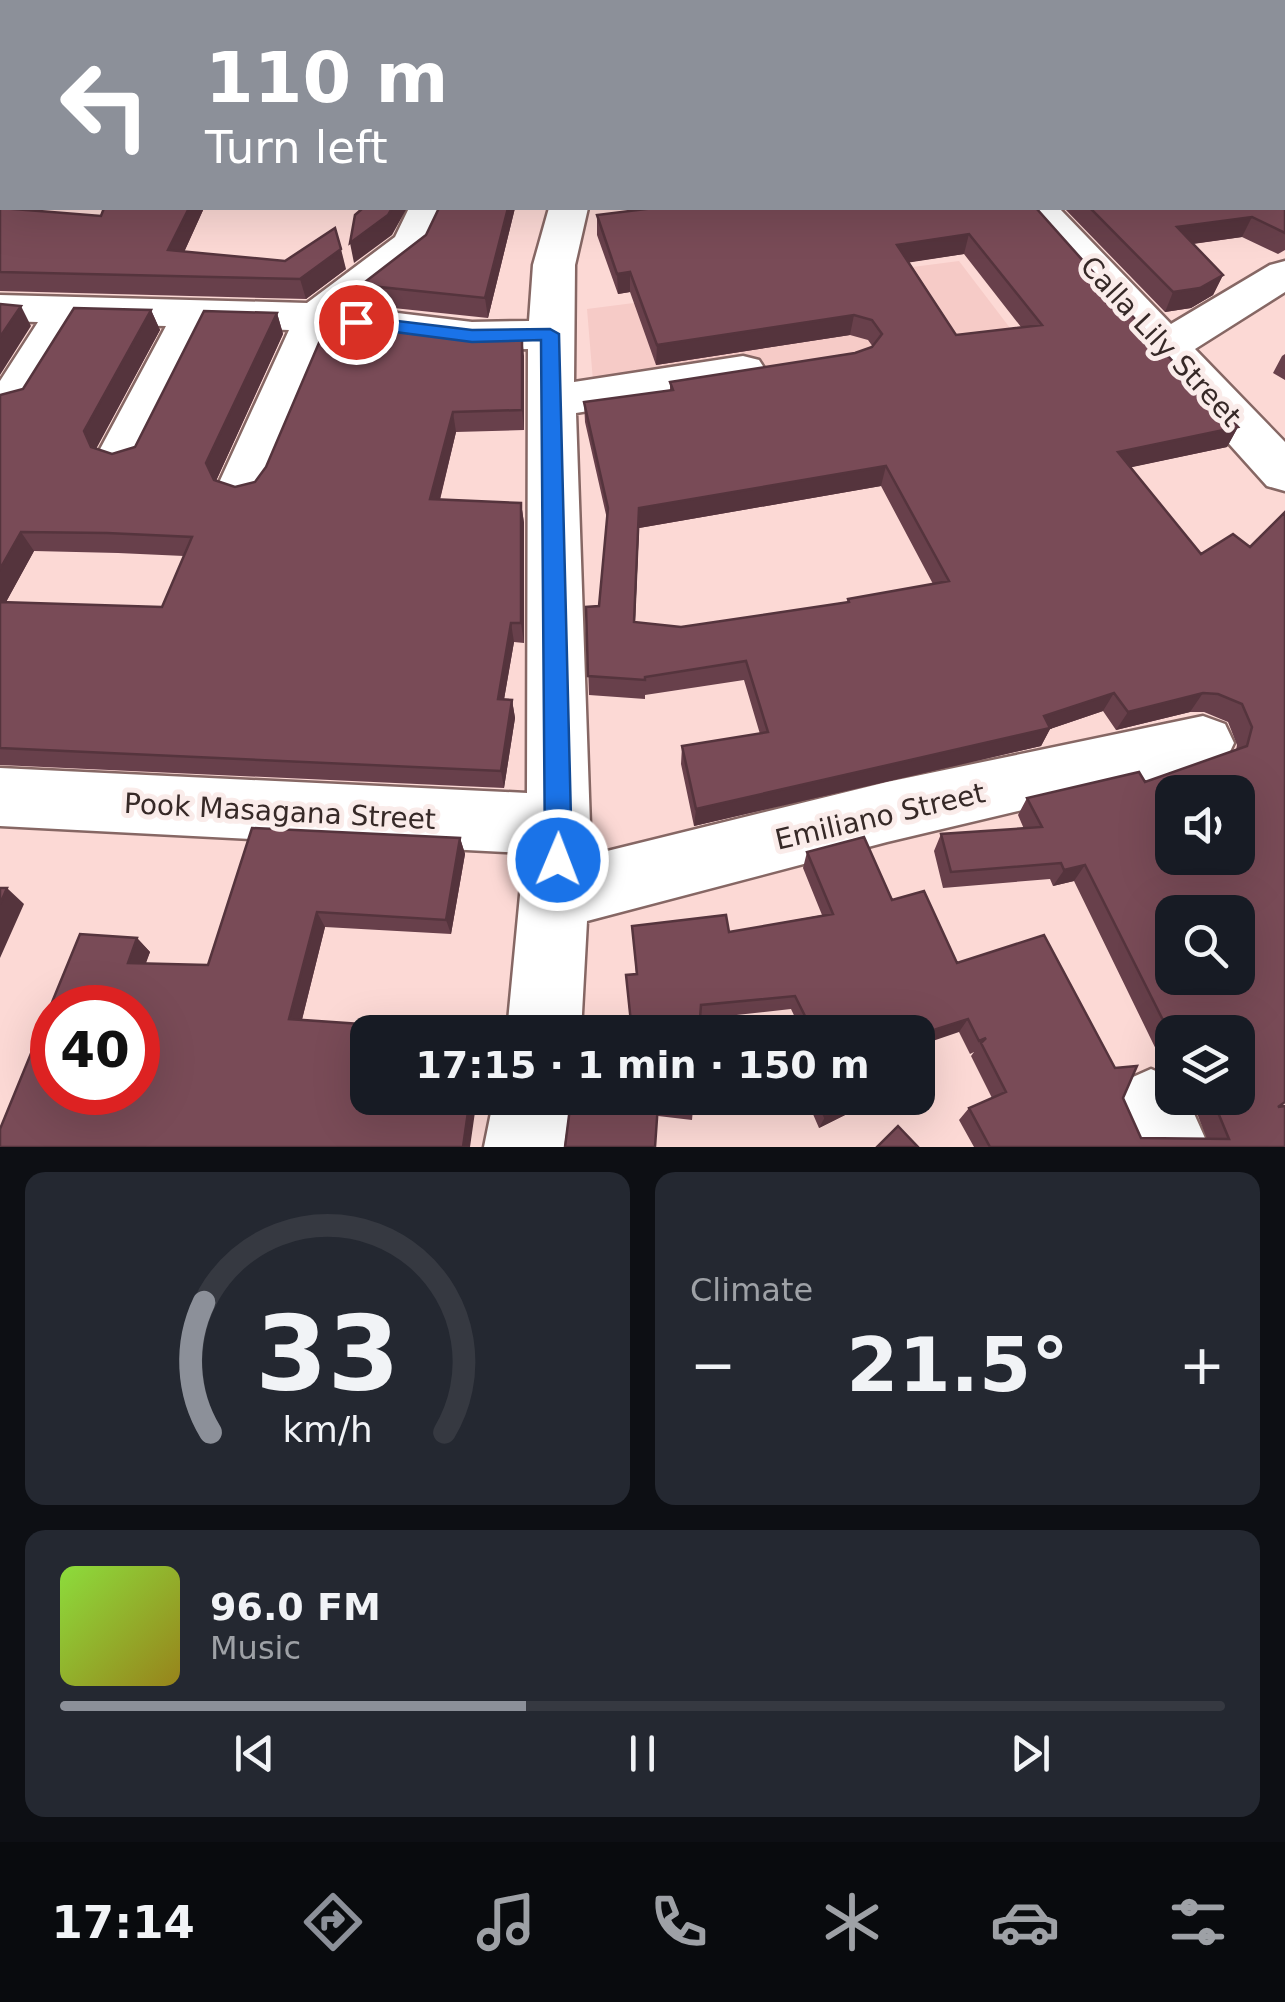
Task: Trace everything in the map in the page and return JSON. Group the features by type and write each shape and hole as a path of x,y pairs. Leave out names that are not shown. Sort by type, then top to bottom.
{"street":[{"path":"244,485 317,317 413,243 427,210"},
{"name":"Calla Lily Street","path":"1039,210 1285,473"},
{"path":"546,1015 558,896 560,825 548,402 550,334 577,217"},
{"path":"1166,347 1285,274"},
{"path":"0,308 317,317 472,336 550,334"},
{"path":"14,396 69,309"},
{"path":"122,453 194,314"},
{"path":"548,402 793,363"},
{"name":"Emiliano Street","path":"558,896 887,812 1204,744"},
{"name":"Pook Masagana Street","path":"0,797 560,825"},
{"path":"524,1147 530,1115"}],"shaded area":[{"path":"959,261 1029,353 596,417 587,309"}],"building":[{"path":"0,210 101,216 103,210 188,210 168,250 285,261 335,228 341,249 300,279 0,272"},
{"path":"361,210 391,210 350,243 355,215"},
{"path":"438,210 507,210 485,298 361,285 426,235"},
{"path":"638,210 1038,210 1185,375 1190,374 1238,427 1118,452 1201,554 1233,534 1250,547 1285,512 1285,1102 1278,1107 1285,1106 1285,1147 990,1147 969,1108 1006,1092 981,1043 986,1038 979,1041 968,1019 935,1030 935,1015 804,1015 795,996 701,1005 700,1015 630,1015 626,975 637,974 632,926 726,915 729,932 833,914 807,852 864,837 892,900 924,891 957,963 1044,935 1115,1068 1137,1066 1123,1098 1141,1138 1229,1139 1219,1115 1255,1115 1255,1015 1160,1015 1085,865 1064,870 1061,863 951,872 941,834 1042,827 1027,798 1139,772 1145,782 1155,778 1155,875 1255,875 1255,775 1165,775 1247,746 1252,727 1242,704 1218,694 1203,693 1128,712 1114,693 1044,716 1050,728 696,809 682,746 768,732 746,661 645,680 588,676 586,607 599,606 608,508 584,402 673,390 670,382 855,353 872,347 882,334 872,320 854,315 657,345 630,272 617,274 597,215","holes":["969,234 1042,325 956,335 897,245","886,466 949,581 848,599 849,602 681,627 634,622 639,508"]},
{"path":"1092,210 1285,210 1285,233 1252,217 1177,227 1223,275 1200,288 1173,292"},
{"path":"0,304 21,306 0,337"},
{"path":"74,308 151,310 84,431 91,447 112,454 135,447 204,311 277,313 206,463 214,480 235,487 255,482 266,467 330,317 477,334 476,337 522,336 522,410 453,412 430,499 521,503 521,623 511,623 498,699 512,700 501,771 0,748 0,602 162,607 192,537 21,532 0,569 0,395 23,389"},
{"path":"252,828 460,838 446,920 317,912 289,1019 350,1023 350,1115 468,1115 463,1147 0,1147 0,1129 30,1056 30,1115 160,1115 160,985 59,985 80,934 137,938 128,963 208,965"},
{"path":"569,1115 657,1115 655,1147 565,1147"},
{"path":"898,1126 918,1147 877,1147"}],"route":[{"path":"356,322 472,336 550,334 548,402 556,580 558,860"}]}
